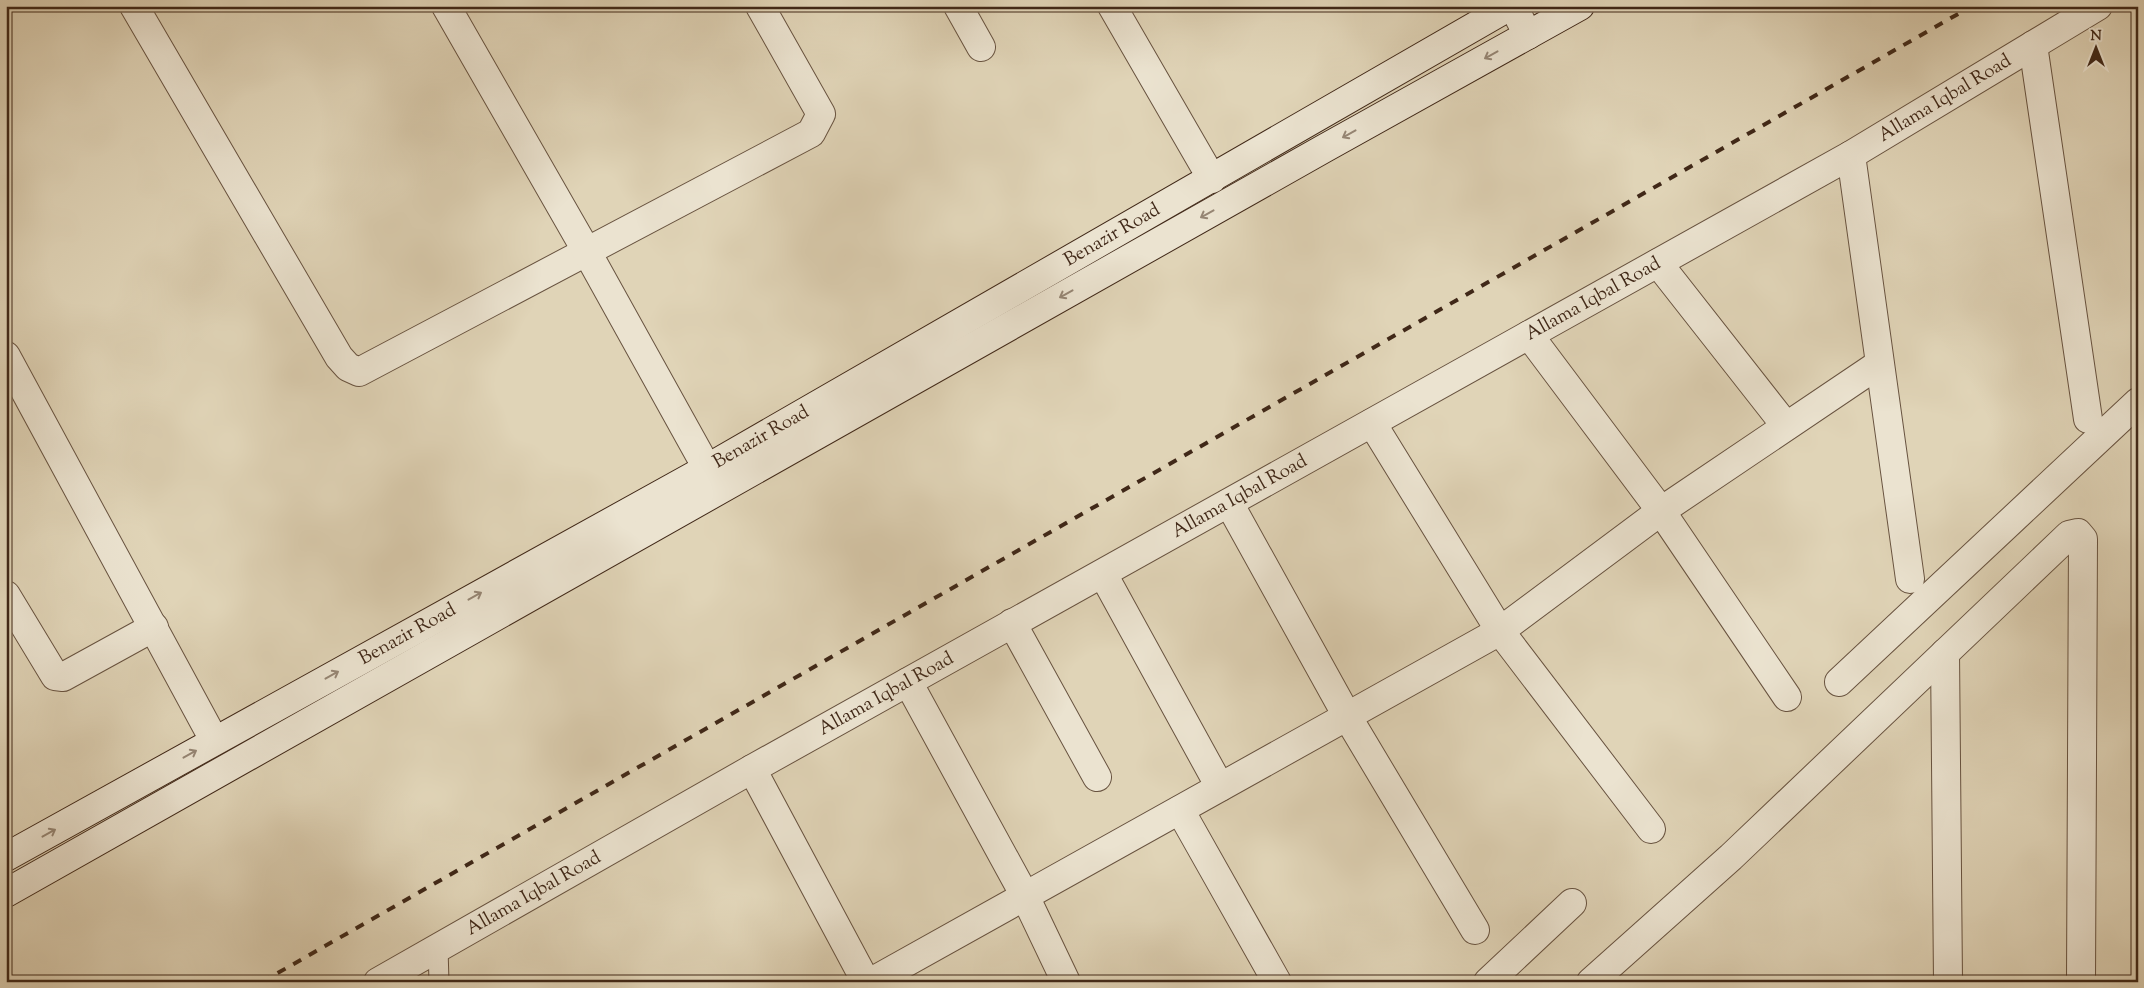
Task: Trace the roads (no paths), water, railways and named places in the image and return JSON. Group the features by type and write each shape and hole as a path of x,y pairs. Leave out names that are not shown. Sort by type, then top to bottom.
{"street":[{"path":"134,6 340,358 348,367 359,372 811,133 821,114 760,6"},
{"path":"446,6 587,252 712,479"},
{"path":"958,6 981,47"},
{"path":"1112,6 1212,179"},
{"path":"1512,6 1528,35"},
{"name":"Benazir Road","path":"6,857 214,740 712,479 1212,179 1512,6"},
{"path":"6,893 712,479 1580,6"},
{"name":"Allama Iqbal Road","path":"378,982 752,769 1851,155 2098,6"},
{"path":"2033,45 2088,420"},
{"path":"1851,155 1878,364 1910,579"},
{"path":"1658,263 1786,426"},
{"path":"1528,335 1661,511 1787,697"},
{"path":"6,356 214,740"},
{"path":"871,982 1500,631 1661,511 1878,364"},
{"path":"1839,682 2138,402"},
{"path":"1372,423 1500,631 1651,829"},
{"path":"1229,503 1347,716 1475,930"},
{"path":"1591,982 1731,857 2069,535 2078,533 2083,539 2081,982"},
{"path":"1103,574 1220,787"},
{"path":"6,595 55,676 63,677 154,627"},
{"path":"1012,624 1096,777"},
{"path":"1945,653 1948,982"},
{"path":"908,682 1025,896 1066,982"},
{"path":"752,769 866,982"},
{"path":"1180,810 1277,982"},
{"path":"1488,982 1572,903"}],"lane":[{"path":"438,948 439,982"}],"railway":[{"path":"262,982 1972,6"}]}
